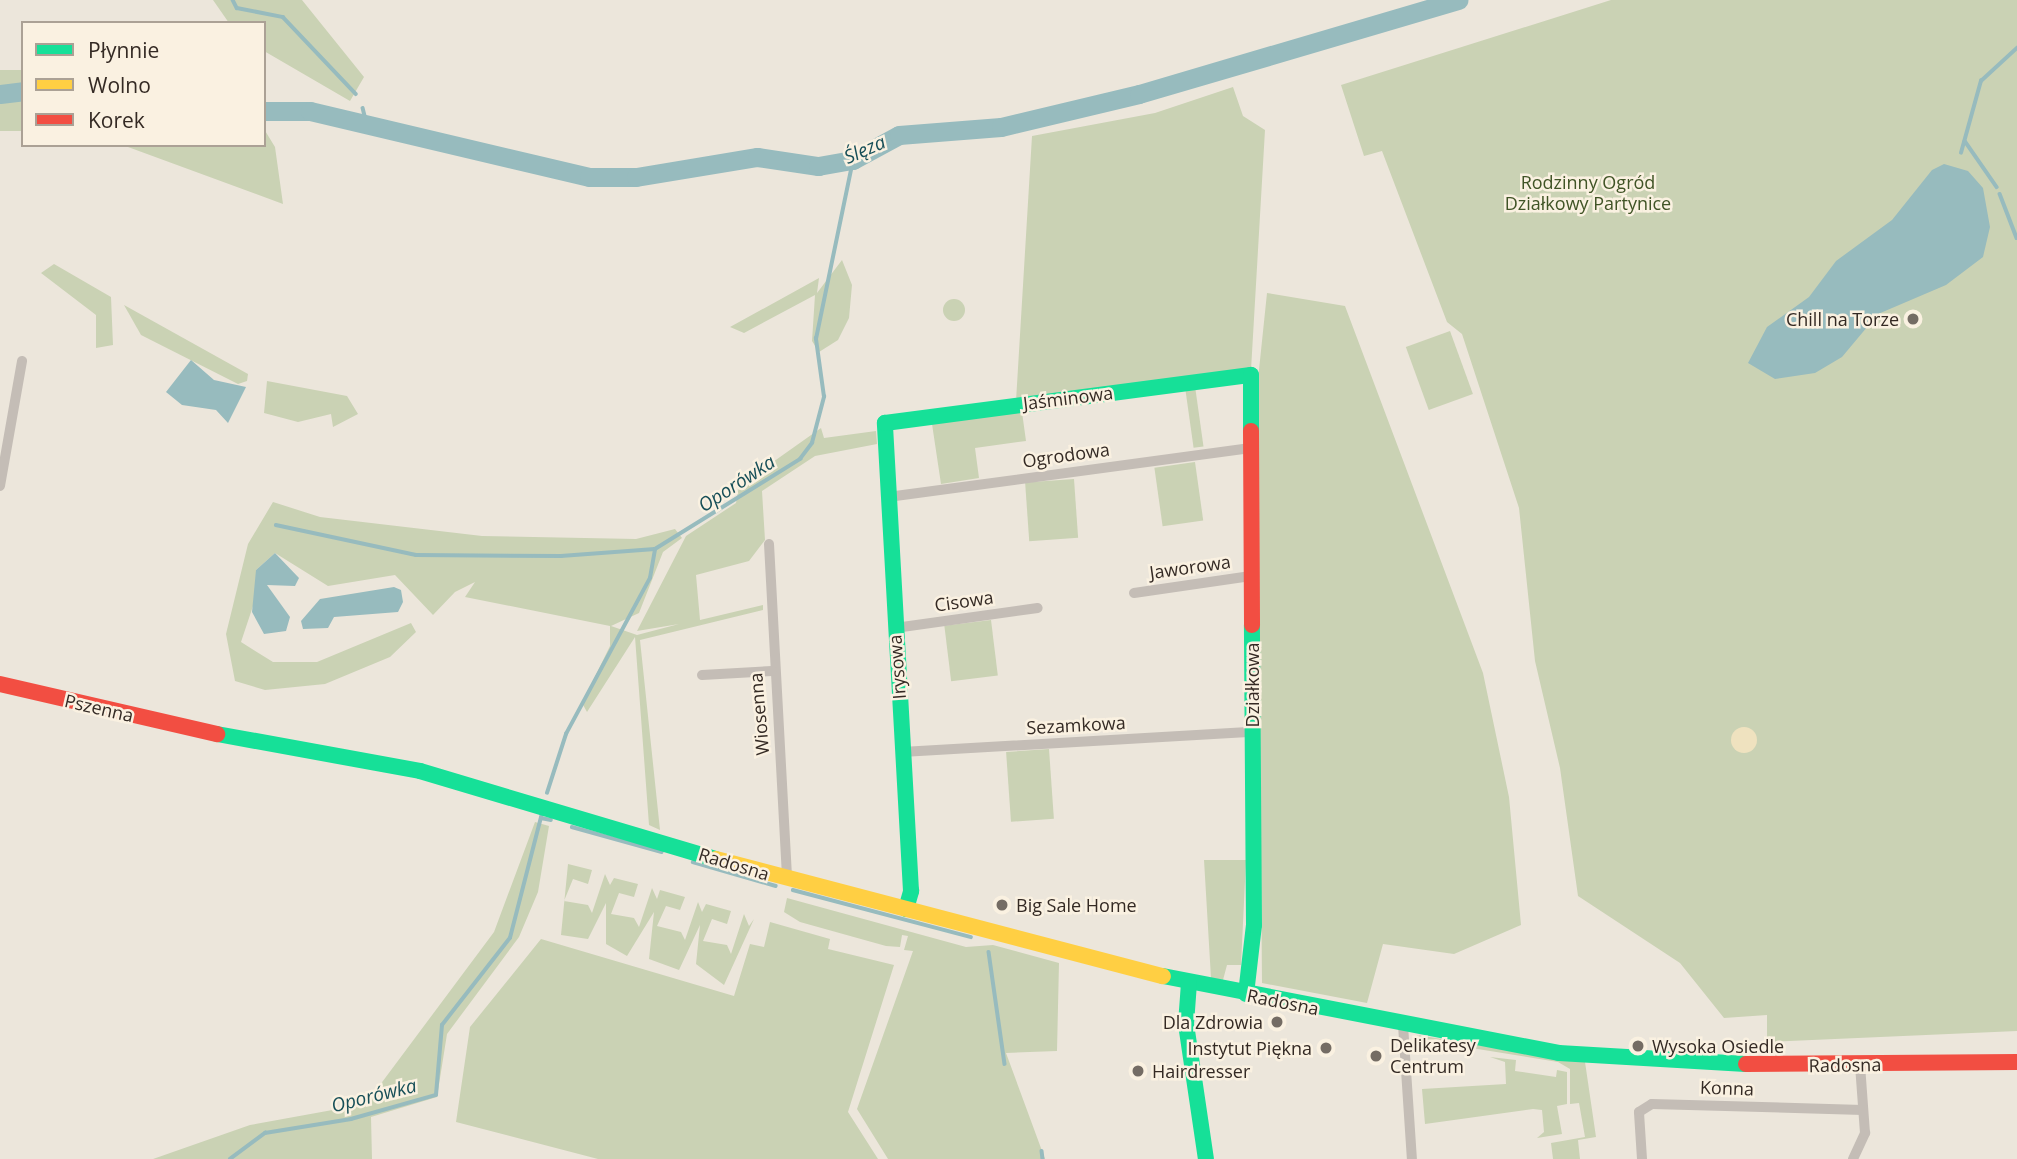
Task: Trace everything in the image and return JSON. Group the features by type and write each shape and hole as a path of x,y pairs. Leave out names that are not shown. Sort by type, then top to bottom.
{"street":[{"path":"0,486 22,361"},
{"name":"Jaśminowa","path":"885,423 1251,375"},
{"name":"Działkowa","path":"1246,994 1254,925 1249,448 1251,375"},
{"name":"Irysowa","path":"885,423 911,891 906,909"},
{"name":"Ogrodowa","path":"888,497 1249,448"},
{"name":"Wiosenna","path":"769,544 772,671 787,879"},
{"name":"Jaworowa","path":"1134,593 1251,576"},
{"name":"Cisowa","path":"895,628 1038,608"},
{"path":"702,675 772,671"},
{"name":"Pszenna","path":"0,684 198,731 420,771 569,813"},
{"name":"Sezamkowa","path":"902,752 1252,732"},
{"name":"Radosna","path":"569,813 787,879 1189,983 1403,1025 1587,1056 1860,1065 2017,1062"},
{"path":"1189,983 1186,1024 1206,1159"},
{"path":"1403,1025 1412,1159"},
{"path":"1853,1159 1865,1133 1860,1065"},
{"name":"Konna","path":"1642,1159 1639,1112 1651,1104 1863,1110"}],"green space":[{"path":"213,0 302,0 364,77 350,101 266,52 266,21 228,21"},
{"name":"Rodzinny Ogród Działkowy Partynice","path":"1611,0 2017,0 2017,1031 1767,1042 1767,1015 1724,1018 1680,963 1578,896 1560,768 1535,661 1519,508 1462,334 1447,322 1382,151 1364,156 1341,85"},
{"path":"0,70 21,70 21,131 0,131"},
{"path":"1233,87 1243,116 1265,130 1251,370 1016,401 1032,136 1155,113"},
{"path":"266,132 275,147 283,204 128,147 266,147"},
{"path":"842,260 852,285 849,318 838,340 819,352 812,341 815,295 744,333 730,327 819,278 817,293"},
{"path":"54,264 111,297 113,345 96,348 96,315 41,273"},
{"path":"1267,293 1345,306 1483,673 1509,797 1521,925 1454,954 1383,944 1367,1003 1262,983 1257,389"},
{"path":"954,299 962,302 965,310 962,318 954,321 946,318 943,310 946,302"},
{"path":"124,305 248,374 247,381 238,384 141,335"},
{"path":"1450,331 1473,394 1429,410 1406,347"},
{"path":"267,381 347,396 358,414 333,427 331,414 298,422 264,413"},
{"path":"1195,386 1203,446 1194,448 1185,387"},
{"path":"1022,412 1026,441 975,448 979,478 941,484 932,424"},
{"path":"821,428 824,438 876,431 877,444 815,456 762,491 765,540 749,561 696,575 700,620 763,605 763,610 640,640 660,830 649,825 635,637 587,712 582,703 610,646 610,626 465,597 475,582 455,592 433,615 395,575 328,586 275,553 256,570 257,594 241,642 273,662 317,662 411,623 416,632 390,657 325,684 265,690 235,681 226,634 248,544 273,502 320,517 482,536 636,539 675,529 682,538 663,552 639,613 611,626 637,635 679,624 637,631 686,536 736,503 739,486"},
{"path":"1195,462 1203,520 1163,526 1154,468"},
{"path":"1074,479 1078,538 1029,541 1025,482"},
{"path":"991,620 998,676 951,681 944,626"},
{"path":"1049,749 1054,819 1011,822 1006,752"},
{"path":"535,822 549,826 538,892 519,937 447,1034 437,1097 371,1117 372,1159 153,1159 250,1125 349,1107 371,1097 494,932"},
{"path":"1204,860 1246,860 1241,965 1227,965 1223,980 1211,978"},
{"path":"568,864 592,870 588,884 573,879 564,900"},
{"path":"605,874 610,885 614,878 638,884 634,897 619,893 611,914 634,918 639,927 652,888 657,899 660,890 685,897 680,910 666,906 657,926 681,932 685,940 698,902 702,912 706,904 731,911 727,924 712,919 703,941 727,945 731,954 744,914 749,926 754,919 724,985 696,964 700,925 679,970 649,959 654,912 627,956 606,944 606,903 588,939 561,935 564,901 588,905 592,913"},
{"path":"787,898 966,947 993,945 1059,963 1057,1051 1006,1053 1045,1159 888,1159 857,1109 913,951 904,950 908,936 902,935 900,947 886,946 800,922 784,912"},
{"path":"770,922 830,939 828,949 894,965 848,1112 878,1159 598,1159 456,1122 470,1027 541,939 734,996 750,944 764,947"},
{"path":"1417,1035 1585,1062 1596,1137 1578,1140 1580,1159 1553,1159 1551,1143 1585,1137 1579,1103 1570,1104 1570,1069 1558,1062 1415,1039"},
{"path":"1490,1057 1516,1060 1515,1071 1556,1077 1557,1070 1567,1072 1567,1104 1557,1106 1562,1134 1537,1138 1544,1132 1542,1110 1533,1109 1425,1124 1422,1089 1506,1084 1505,1062"}],"sand":[{"path":"1744,727 1753,731 1757,740 1753,749 1744,753 1735,749 1731,740 1735,731"}],"water":[{"path":"1944,164 1968,171 1983,188 1990,227 1983,257 1946,285 1878,314 1842,357 1815,373 1775,379 1748,363 1767,327 1809,297 1836,261 1892,220 1932,170"},
{"path":"191,360 214,380 246,387 228,423 216,410 182,405 166,392"},
{"path":"275,553 299,578 295,586 267,585 290,617 286,631 264,634 252,612 256,570"},
{"path":"394,587 401,590 403,602 398,612 334,617 328,628 303,629 301,621 320,599"}],"waterway":[{"path":"233,0 237,8 283,17 356,94"},
{"name":"Ślęza","path":"266,111 310,111 589,177 636,177 757,157 818,166 853,160 899,135 1001,127 1139,94 1458,0"},
{"path":"1961,153 1981,81 2017,48"},
{"name":"Ślęza","path":"0,94 21,91"},
{"path":"363,108 367,124"},
{"path":"1965,141 1997,187"},
{"name":"Oporówka","path":"547,793 566,734 650,578 655,549 800,459 812,443 824,397 816,339 853,160"},
{"path":"2000,194 2017,238"},
{"path":"276,525 416,555 561,556 655,549"},
{"name":"Oporówka","path":"230,1159 265,1133 351,1119 436,1095 442,1025 510,938 542,813"},
{"path":"541,818 551,820"},
{"path":"572,827 662,852"},
{"path":"693,862 776,886"},
{"path":"793,890 971,937"},
{"path":"989,952 1005,1064"},
{"path":"1042,1151 1043,1159"}],"traffic: fast":[{"path":"906,909 911,891 885,423 1251,375 1251,431"},
{"path":"1246,994 1254,925 1252,625"},
{"path":"217,734 420,771 716,859"},
{"path":"1163,976 1559,1053 1746,1064"},
{"path":"1189,983 1186,1024 1206,1159"}],"traffic: slow":[{"path":"716,859 1163,976"}],"traffic: jam":[{"path":"1251,431 1252,625"},
{"path":"0,684 217,734"},
{"path":"1746,1064 2017,1062"}],"place":[{"name":"Chill na Torze","path":"1913,319"},
{"name":"Big Sale Home","path":"1002,905"},
{"name":"Dla Zdrowia","path":"1277,1022"},
{"name":"Wysoka Osiedle","path":"1638,1046"},
{"name":"Instytut Piękna","path":"1326,1048"},
{"name":"Delikatesy Centrum","path":"1376,1056"},
{"name":"Hairdresser","path":"1138,1071"}]}
